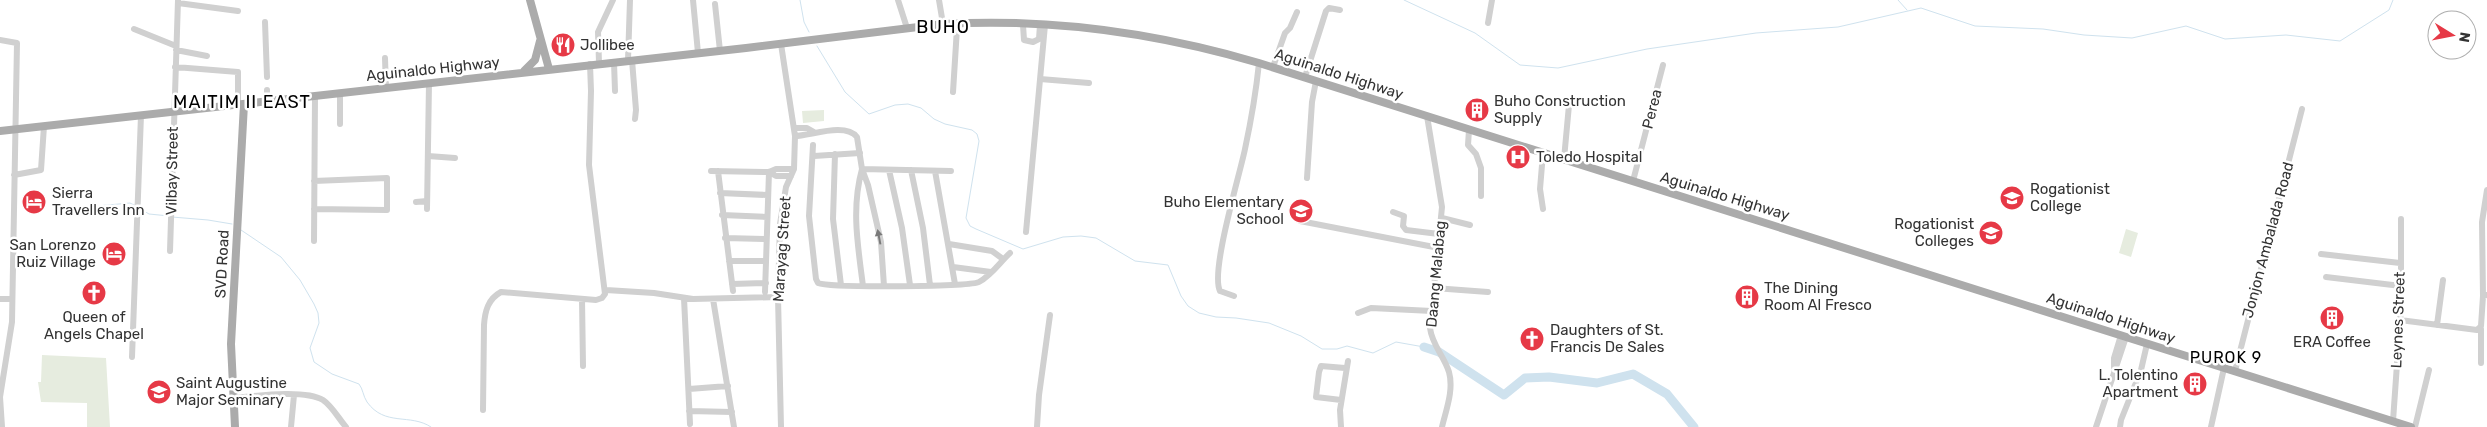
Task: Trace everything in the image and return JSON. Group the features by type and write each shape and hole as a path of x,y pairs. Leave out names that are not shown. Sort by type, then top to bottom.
{"main road":[{"path":"530,0 549,69"},
{"name":"Aguinaldo Highway","path":"0,131 720,51 943,24 1043,25 1138,35 1221,52 1273,67 2411,427"},
{"name":"Aguinaldo Highway","path":"868,34 993,24"},
{"path":"523,72 535,60 540,36"},
{"name":"SVD Road","path":"235,427 231,344 241,104"}],"street":[{"path":"600,63 598,32 613,0"},
{"path":"630,0 630,60 636,110 635,119"},
{"path":"693,0 698,53"},
{"path":"898,0 907,28"},
{"path":"939,0 943,24"},
{"path":"1488,23 1492,0"},
{"path":"178,2 238,11"},
{"name":"Vilbay Street","path":"170,251 178,2"},
{"path":"714,4 720,51"},
{"path":"1305,77 1326,11 1329,8 1340,10"},
{"path":"1273,67 1285,33 1290,28 1297,12"},
{"path":"265,22 267,77"},
{"path":"1023,25 1024,40 1033,42 1039,39 1043,25"},
{"path":"1026,232 1043,25"},
{"path":"953,92 958,50 957,28"},
{"path":"134,29 176,48 207,56"},
{"path":"0,40 17,43 12,299 8,357 0,397 2,427"},
{"name":"Marayag Street","path":"781,44 795,136 793,173 786,187 782,205 778,297 781,427"},
{"path":"385,58 386,88"},
{"path":"614,62 616,91"},
{"path":"1234,296 1220,291 1218,279 1225,229 1245,150 1259,63"},
{"path":"483,410 485,312 494,296 501,292 582,299 602,298 606,290 589,165 592,91 590,64"},
{"name":"Perea","path":"1633,181 1663,65"},
{"path":"175,67 238,72 241,104"},
{"path":"1040,79 1089,83"},
{"path":"1307,178 1312,102 1316,81"},
{"path":"427,209 430,83"},
{"path":"267,90 267,101"},
{"path":"340,93 340,124"},
{"path":"314,241 315,96"},
{"path":"1564,159 1569,105"},
{"name":"Jonjon Ambalada Road","path":"2234,371 2302,109"},
{"path":"132,357 141,116"},
{"name":"Daang Malabag","path":"1427,116 1442,201 1442,218 1430,328 1436,346 1449,372 1450,390 1442,427"},
{"path":"14,175 41,170 44,126"},
{"path":"794,128 807,128 814,132"},
{"path":"1469,130 1468,145 1476,154 1481,168 1481,196"},
{"path":"795,136 806,136 814,132 850,131 857,136 862,170 868,185 881,242 884,286"},
{"path":"813,145 814,156 809,216 816,279 822,284 863,286 974,284 991,272 1010,253"},
{"path":"814,156 860,153"},
{"path":"1543,153 1540,183 1543,210"},
{"path":"835,154 832,219 841,285"},
{"path":"428,156 455,158"},
{"path":"766,283 732,288 720,194 715,171 769,172 776,169 793,173"},
{"path":"862,170 951,171"},
{"path":"862,170 858,185 855,220 863,286"},
{"path":"889,170 902,228 910,285"},
{"path":"911,170 923,228 930,285"},
{"path":"935,171 955,284"},
{"path":"765,292 769,172"},
{"path":"314,181 388,178 387,210 314,209"},
{"path":"2481,363 2480,329 2485,295 2482,222 2487,190"},
{"path":"720,194 767,195"},
{"path":"416,202 427,201"},
{"path":"1393,212 1404,216 1403,226 1406,230 1440,234"},
{"path":"722,216 767,217"},
{"path":"1442,218 1470,225"},
{"name":"Leynes Street","path":"2392,421 2400,320 2401,219"},
{"path":"1300,221 1438,248"},
{"path":"726,238 766,239"},
{"path":"949,244 992,251 1003,259"},
{"path":"2321,254 2400,263"},
{"path":"729,261 766,262"},
{"path":"953,268 991,272"},
{"path":"2326,277 2401,286"},
{"path":"2438,325 2443,280"},
{"path":"1434,288 1488,292"},
{"path":"606,290 654,293 684,298 778,297"},
{"path":"684,298 690,424"},
{"path":"0,299 12,299"},
{"path":"582,299 583,366"},
{"path":"713,299 734,427"},
{"path":"1358,313 1371,308 1432,311"},
{"path":"1037,427 1050,315"},
{"path":"2400,320 2474,330 2480,329"},
{"path":"2096,427 2114,371 2114,358 2124,336"},
{"path":"2120,427 2141,370 2147,344"},
{"path":"1341,400 1316,397 1319,372 1322,366 1347,364 1341,400 1341,427"},
{"path":"2212,427 2224,368"},
{"path":"2415,427 2429,370"},
{"path":"689,389 728,386"},
{"path":"233,398 282,394 321,398 340,424 346,427"},
{"path":"291,427 294,395"},
{"path":"689,411 732,412"}],"shaded area":[{"path":"824,110 824,121 803,123 802,111"},
{"path":"2126,229 2138,233 2131,257 2119,253"},
{"path":"42,355 106,358 110,427 87,427 87,403 41,402 38,382 41,382"}],"waterway":[{"path":"800,0 804,22 809,32"},
{"path":"1404,0 1475,33 1520,65 1558,68 1647,49 1756,33 1838,27 1921,8 1975,26 2043,29 2084,35 2132,38 2186,26 2225,39 2286,35 2340,41 2389,10 2393,0"},
{"path":"1898,0 1907,10"},
{"path":"817,46 845,92 869,114 895,105 908,104 921,108 934,119 945,124 972,130 977,134 979,141 966,218 970,226 976,229 1023,249 1063,237 1081,236 1096,238 1135,261 1168,265 1181,296 1188,306 1199,313 1216,317 1269,323 1301,336 1322,349 1337,349 1347,346 1373,353 1396,342 1424,347"},
{"path":"85,207 130,203 136,206"},
{"path":"139,208 149,214 169,216"},
{"path":"172,217 232,224"},
{"path":"241,230 281,257 300,280 314,304 318,313 319,323 310,348 314,362 332,374 359,384 367,402 374,410 390,417 415,421 431,427"},
{"path":"1424,347 1439,352 1504,395 1525,378 1549,377 1597,383 1633,374 1667,394 1694,427"}],"place":[{"name":"Jollibee","path":"563,45"},
{"name":"Buho Construction Supply","path":"1477,110"},
{"name":"Toledo Hospital","path":"1518,157"},
{"name":"Rogationist College","path":"2012,198"},
{"name":"Sierra Travellers Inn","path":"34,202"},
{"name":"Buho Elementary School","path":"1301,211"},
{"name":"Rogationist Colleges","path":"1991,233"},
{"name":"San Lorenzo Ruiz Village","path":"114,254"},
{"name":"Queen of Angels Chapel","path":"94,293"},
{"name":"The Dining Room Al Fresco","path":"1747,297"},
{"name":"ERA Coffee","path":"2332,318"},
{"name":"Daughters of St. Francis De Sales","path":"1532,339"},
{"name":"L. Tolentino Apartment","path":"2195,384"},
{"name":"Saint Augustine Major Seminary","path":"159,392"}],"district":[{"name":"BUHO","path":"943,27"},
{"name":"MAITIM II EAST","path":"242,102"},
{"name":"PUROK 9","path":"2226,357"}]}
